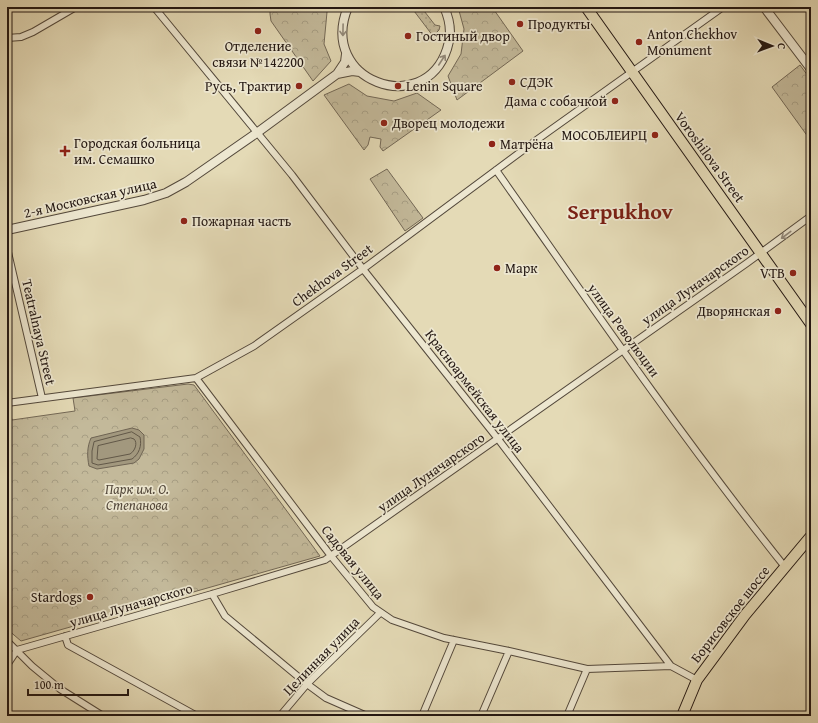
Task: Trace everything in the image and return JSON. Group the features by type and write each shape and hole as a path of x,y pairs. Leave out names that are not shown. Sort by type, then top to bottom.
{"main road":[{"name":"Voroshilova Street","path":"586,7 811,324"},
{"name":"Борисовское шоссе","path":"682,716 697,680 745,615 811,536"}],"street":[{"path":"7,38 21,37 33,32 76,7"},
{"name":"Красноармейская улица","path":"154,7 258,132 363,269 498,439 671,666"},
{"path":"348,7 342,28 346,54 360,72 369,79 380,84 391,86 403,86 418,82 436,68 445,55 449,44 450,32 445,8"},
{"name":"Chekhova Street","path":"7,403 196,378 254,346 363,269 496,170 723,7"},
{"path":"764,7 811,69"},
{"path":"338,74 345,62 346,54"},
{"path":"338,74 352,71 360,72"},
{"name":"2-я Московская улица","path":"7,230 144,200 166,193 186,182 338,74"},
{"name":"улица Революции","path":"496,170 623,350 734,501 785,567"},
{"name":"улица Луначарского","path":"17,650 325,560 761,254 811,216"},
{"name":"Teatralnaya Street","path":"7,248 42,398"},
{"name":"Садовая улица","path":"196,378 331,556 373,607 380,613 392,620 444,638 587,669 671,666"},
{"path":"212,594 225,616 307,684 326,698 367,716"},
{"name":"Целинная улица","path":"280,716 307,684 380,613"},
{"path":"65,636 68,645 196,716"},
{"path":"422,716 454,640"},
{"path":"7,641 32,666 60,689 103,716"},
{"path":"7,665 17,650"},
{"path":"481,716 509,651"},
{"path":"671,666 697,680"},
{"path":"567,716 587,669"}],"green space":[{"path":"270,7 331,7 327,12 324,44 331,61 313,81 271,21"},
{"path":"411,7 421,7 435,25 440,26 439,30 433,36"},
{"path":"458,7 492,7 523,51 457,100 448,76 461,54 464,29"},
{"path":"800,65 811,80 811,141 772,87"},
{"path":"349,84 367,96 394,101 417,93 441,110 383,151 380,147 381,139 370,137 368,145 364,150 324,95"},
{"path":"387,169 423,218 405,231 370,179"},
{"name":"Парк им. О. Степанова","path":"188,384 194,385 320,556 21,641 7,629 7,409 9,408 12,420 75,411 73,398"}],"water":[{"path":"132,428 139,430 144,435 144,449 139,459 134,463 97,469 89,466 88,452 91,438"}],"place":[{"name":"Продукты","path":"520,24"},
{"name":"Отделение связи №142200","path":"258,31"},
{"name":"Гостиный двор","path":"408,36"},
{"name":"Anton Chekhov Monument","path":"639,42"},
{"name":"СДЭК","path":"512,82"},
{"name":"Русь, Трактир","path":"299,86"},
{"name":"Lenin Square","path":"398,86"},
{"name":"Дама с собачкой","path":"615,101"},
{"name":"Дворец молодежи","path":"384,123"},
{"name":"МОСОБЛЕИРЦ","path":"655,135"},
{"name":"Матрёнa","path":"492,144"},
{"name":"Городская больница им. Семашко","path":"65,151"},
{"name":"Пожарная часть","path":"184,221"},
{"name":"Марк","path":"497,268"},
{"name":"VTB","path":"793,273"},
{"name":"Дворянская","path":"778,311"},
{"name":"Stardogs","path":"90,597"}],"district":[{"name":"Serpukhov","path":"620,211"}]}
